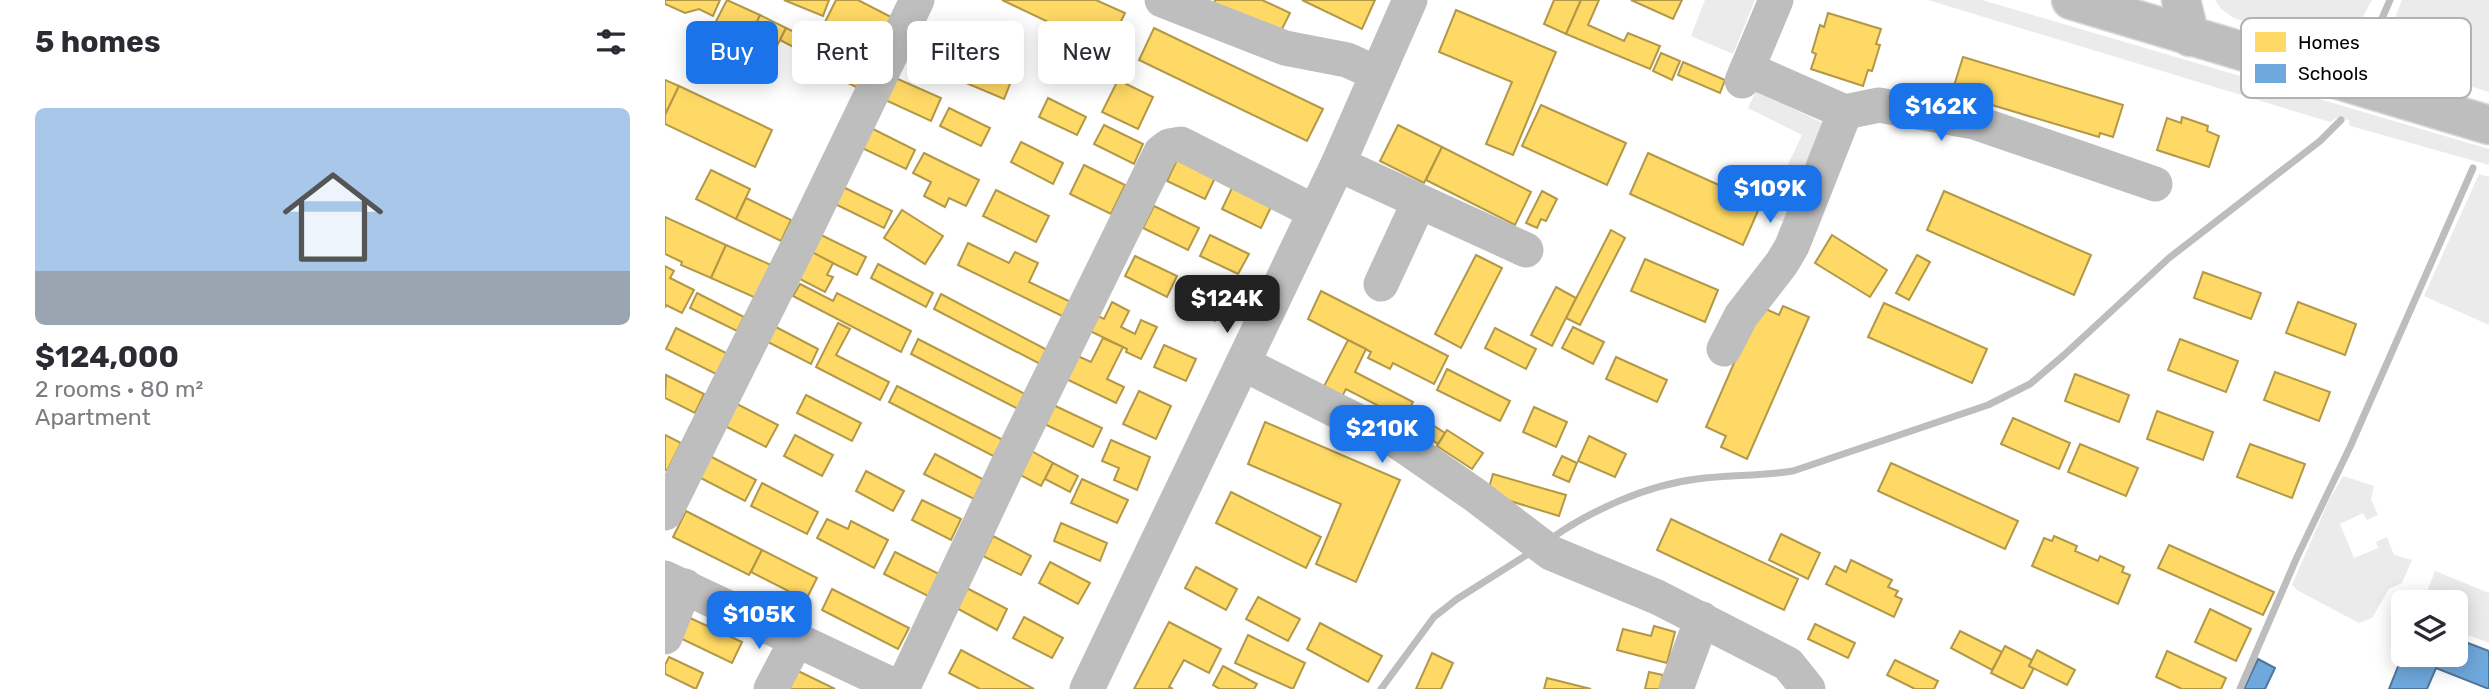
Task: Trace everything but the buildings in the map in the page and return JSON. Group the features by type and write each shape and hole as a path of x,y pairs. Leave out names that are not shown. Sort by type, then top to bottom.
{"main road":[{"path":"2071,0 2241,52"},
{"path":"2181,0 2190,37"},
{"path":"2397,98 2489,125"}],"street":[{"path":"1162,0 1285,48 1347,60 1376,74"},
{"path":"1087,689 1338,164 1410,0"},
{"path":"1776,0 1745,75 1845,112 1879,104 1974,122 2155,184"},
{"path":"665,513 805,232 914,1"},
{"path":"1724,349 1741,316 1792,246 1845,112"},
{"path":"665,637 675,582 901,689 1161,152 1169,146 1181,144 1315,212"},
{"path":"1338,164 1526,250"},
{"path":"1381,284 1419,202"},
{"path":"1244,364 1397,441 1475,495 1543,547 1657,597 1788,664 1808,689"},
{"path":"1676,689 1702,619"},
{"path":"771,689 797,639"}],"shaded area":[{"path":"1705,0 1755,0 1733,54 1691,36"},
{"path":"1928,0 1982,0 2241,76 2241,95"},
{"path":"2215,0 2372,0 2362,18 2241,18 2241,20 2221,9"},
{"path":"2402,0 2489,0 2489,92 2471,86 2471,18 2395,18"},
{"path":"1756,91 1831,127 1785,223 1765,213 1802,135 1748,108"},
{"path":"2251,98 2315,98 2489,149 2489,165 2354,127 2349,125 2349,120 2337,118 2330,122"},
{"path":"2479,174 2489,177 2489,325 2424,296"},
{"path":"2343,476 2374,486 2371,499 2378,515 2367,520 2363,513 2340,524 2354,558 2378,548 2376,542 2387,537 2394,555 2412,560 2402,583 2389,589 2372,618 2359,623 2292,585 2328,502"},
{"path":"2435,571 2489,593 2489,643 2468,635 2468,590 2428,590"}],"waterway":[{"path":"2382,18 2390,0"},
{"path":"1549,540 1582,519 1639,493 1697,479 1793,471 1988,405 2030,384 2169,258 2320,141 2341,120"},
{"path":"2240,689 2473,168"},
{"path":"1381,689 1434,617 1457,599 1533,551"}]}
